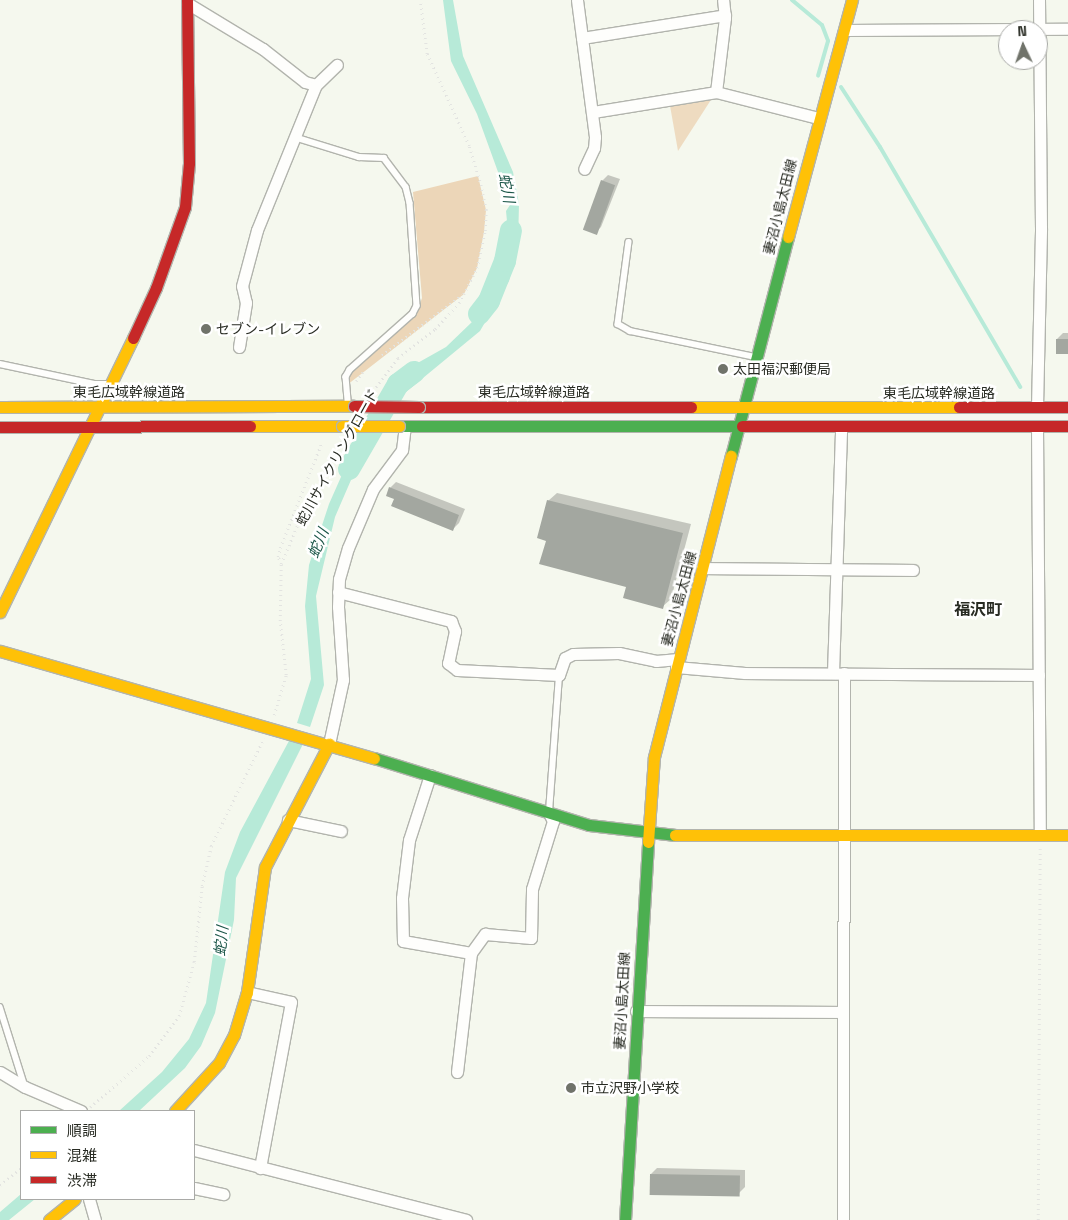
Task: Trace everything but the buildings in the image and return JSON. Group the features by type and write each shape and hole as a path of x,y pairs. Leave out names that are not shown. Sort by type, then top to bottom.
{"main road":[{"name":"妻沼小島太田線","path":"625,1220 636,1011 654,758 818,118 852,0"},
{"path":"0,612 91,426 114,384 156,288 185,208 188,162 187,2"},
{"name":"東毛広域幹線道路","path":"0,407 1068,407"},
{"path":"0,427 91,426 344,432 402,426 1068,426"},
{"path":"0,651 430,774 589,825 648,834 1068,835"},
{"path":"177,1110 219,1063 234,1035 248,992 263,872 325,743"},
{"path":"49,1220 74,1200"}],"street":[{"path":"577,0 593,112 594,148 584,169"},
{"path":"716,92 725,15 723,0"},
{"path":"1039,20 1040,0"},
{"path":"187,2 263,49 305,82 316,85"},
{"path":"582,38 725,15"},
{"path":"844,30 998,29"},
{"path":"1048,29 1068,29"},
{"path":"239,347 246,303 242,286 257,230 292,137 316,85 337,65"},
{"path":"1037,407 1041,228 1039,70"},
{"path":"593,112 716,92 818,118"},
{"path":"325,743 343,680 338,592 346,555 373,489 402,450 402,426"},
{"path":"1037,426 1040,835"},
{"path":"841,427 836,569 842,835 843,1220"},
{"path":"702,568 914,570"},
{"path":"338,592 454,622 448,659 453,669 559,674 565,658 573,654 619,653 656,661 745,673 1039,675"},
{"path":"430,774 409,840 402,898 403,940 471,953"},
{"path":"457,1072 471,953 485,934 531,938 532,888 553,821 549,813"},
{"path":"288,820 340,831"},
{"path":"248,992 291,1002 260,1168"},
{"path":"636,1011 842,1012"},
{"path":"0,1072 25,1087 85,1110"},
{"path":"195,1150 466,1220"},
{"path":"195,1188 223,1194"},
{"path":"88,1200 95,1220"}],"lane":[{"path":"292,137 359,158 384,158 406,187 410,203 417,306 412,314 350,370 346,377 351,406"},
{"path":"628,242 618,324 630,331 757,357"},
{"path":"0,364 94,384 114,384"},
{"path":"549,813 559,674"},
{"path":"0,1007 25,1087"}],"path":[{"name":"蛇川サイクリングロード","path":"368,399 398,358 435,329 464,294 477,268 486,210 469,146 427,54 420,0"},
{"path":"375,360 464,294"},
{"path":"348,392 369,366"},
{"name":"蛇川サイクリングロード","path":"85,1110 149,1056 179,1016 194,962 202,886 211,846 270,727 286,675 280,621 281,564 303,512 344,432"},
{"path":"281,564 278,557 280,548 322,440"},
{"path":"1038,1220 1040,835"},
{"path":"0,1185 20,1169"}],"shaded area":[{"path":"716,92 678,151 669,100"},
{"path":"478,176 486,210 484,232 477,268 464,294 347,385 350,370 416,314 422,298 413,192"}],"water":[{"path":"443,0 453,0 463,56 513,172 519,204 518,244 509,281 480,331 406,392 383,392 414,365 446,347 472,322 494,288 505,261 508,232 506,211 510,205 477,114 451,61"},
{"path":"356,443 367,443 335,517 316,596 324,685 310,727 297,723 311,679 305,606 309,565 329,504"},
{"path":"290,739 303,744 236,878 234,920 215,1013 201,1046 185,1068 140,1110 120,1110 162,1072 189,1039 206,1003 225,872 240,832"},
{"path":"20,1195 20,1200 34,1200 9,1220 0,1220 0,1212"}],"waterway":[{"path":"792,0 822,25 828,41 818,76"},
{"path":"841,87 880,147 1020,387"},
{"name":"蛇川","path":"479,314 489,301 505,261 511,231"},
{"name":"蛇川","path":"349,469 398,384 414,372"}],"traffic: fast":[{"path":"731,456 788,237"},
{"path":"399,426 742,426"},
{"path":"374,758 589,825 675,835"},
{"path":"625,1220 648,842"}],"traffic: slow":[{"path":"788,237 852,0"},
{"path":"0,612 133,338"},
{"path":"0,407 354,406"},
{"path":"691,407 959,407"},
{"path":"250,426 342,426"},
{"path":"342,426 399,426"},
{"path":"648,842 654,757 731,456"},
{"path":"0,651 374,758"},
{"path":"176,1110 219,1063 234,1035 247,992 265,867 329,744"},
{"path":"675,835 1068,835"},
{"path":"49,1220 74,1200"}],"traffic: jam":[{"path":"133,338 156,288 185,207 189,163 187,0"},
{"path":"354,406 419,407"},
{"path":"419,407 691,407"},
{"path":"959,407 1068,407"},
{"path":"0,427 250,426"},
{"path":"742,426 1068,426"}],"place":[{"name":"セブン-イレブン","path":"206,329"},
{"name":"太田福沢郵便局","path":"723,369"},
{"name":"市立沢野小学校","path":"571,1088"}],"district":[{"name":"福沢町","path":"978,610"}]}
